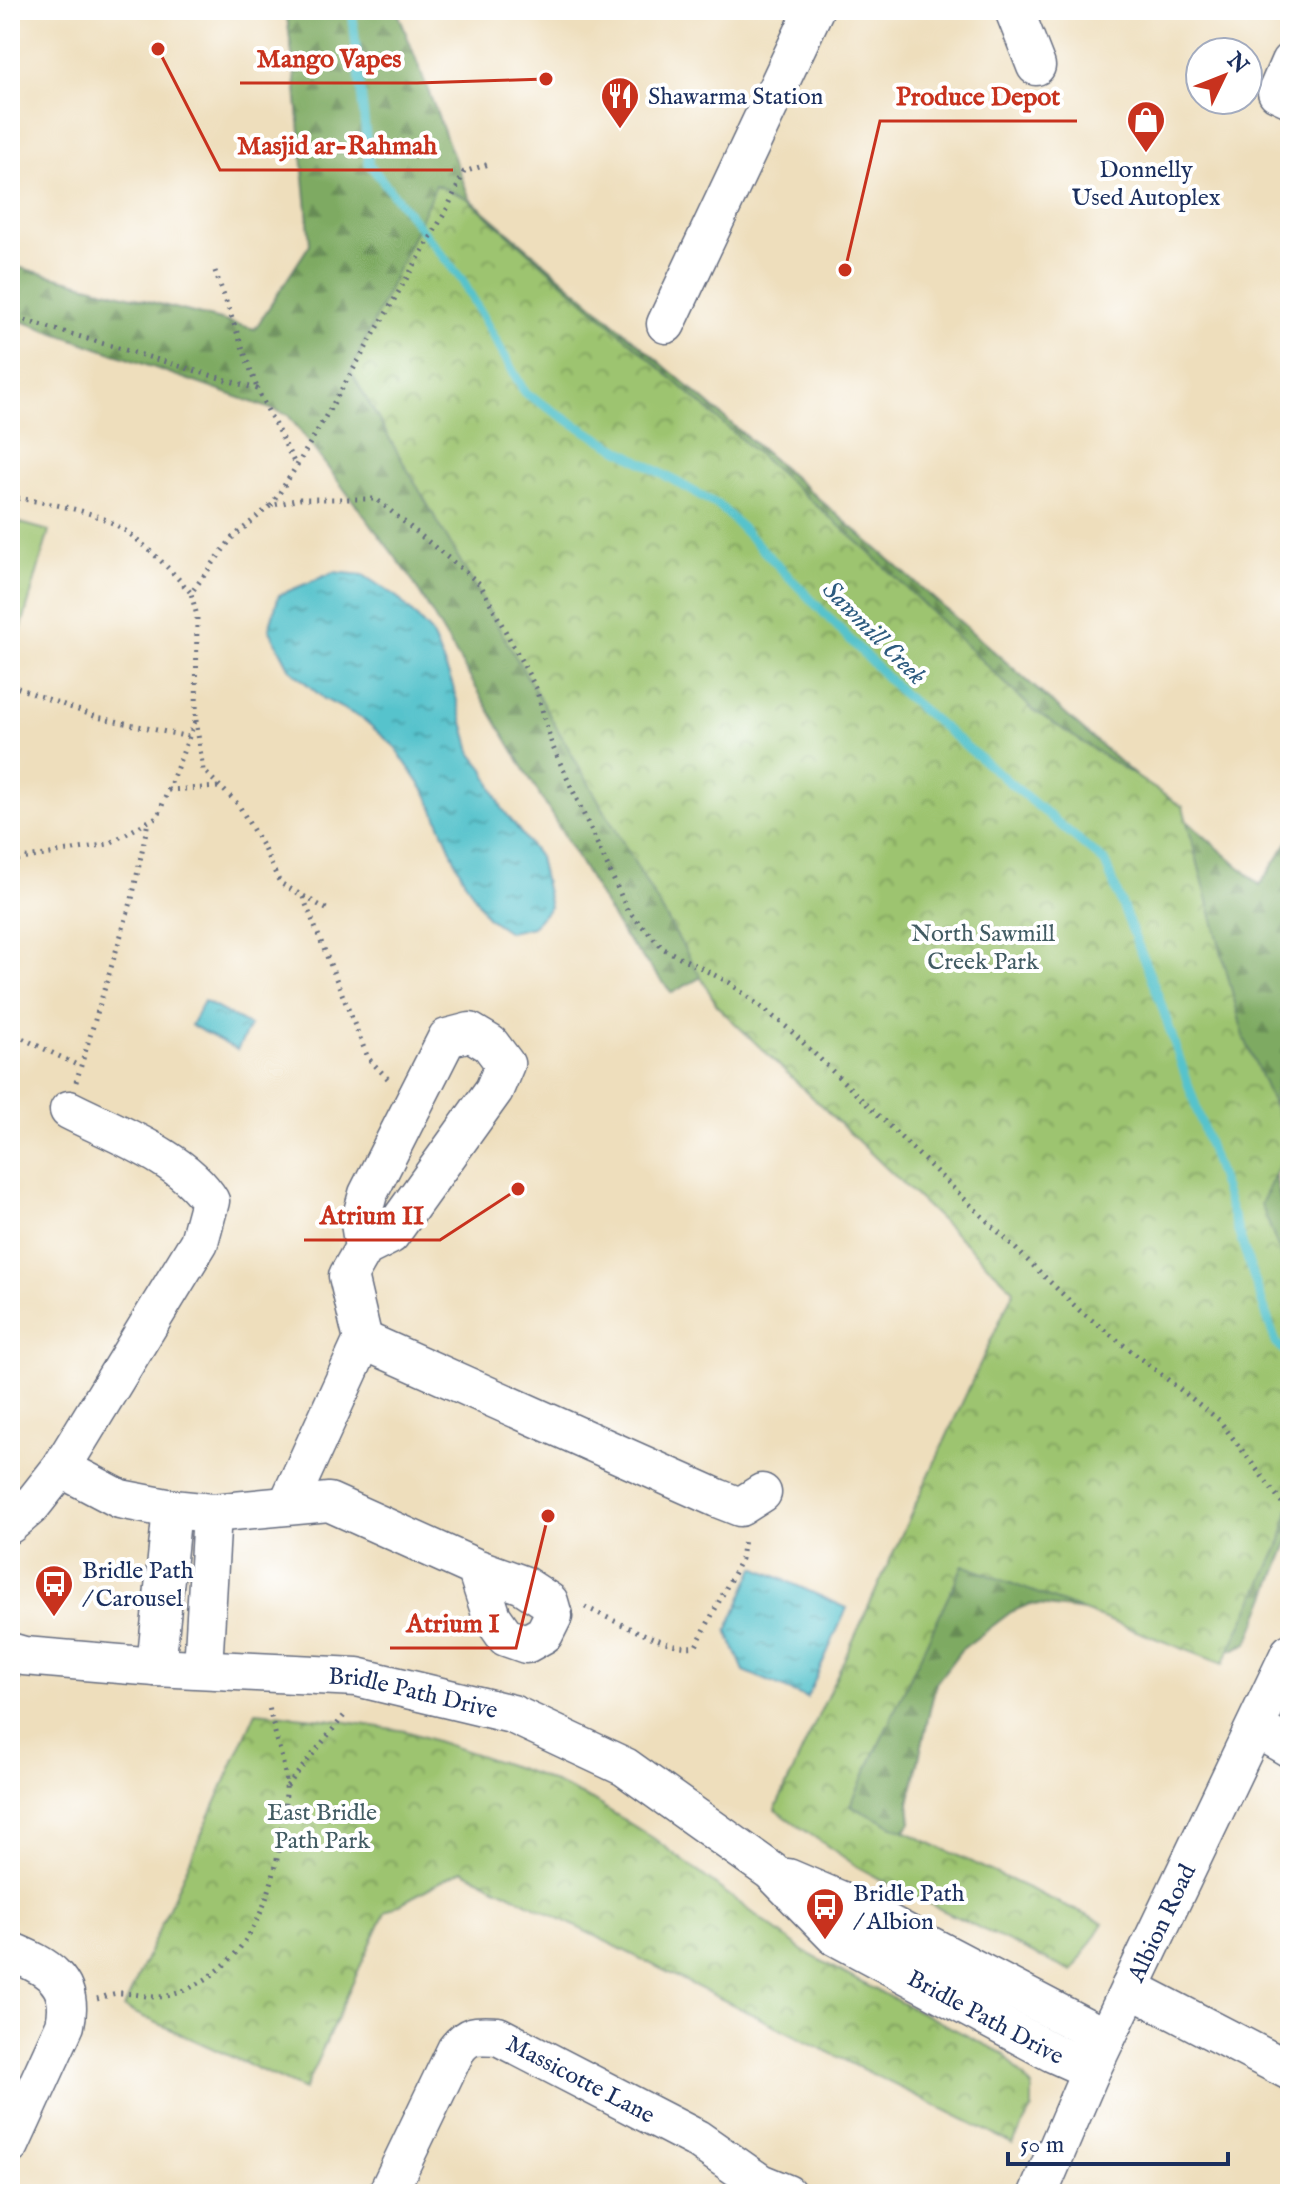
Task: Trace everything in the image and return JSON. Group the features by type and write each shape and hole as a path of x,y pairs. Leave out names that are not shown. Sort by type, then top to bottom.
{"street":[{"path":"666,324 814,10"},
{"path":"1014,10 1036,66"},
{"path":"1290,62 1277,92 1290,98"},
{"path":"288,1504 363,1340 348,1276 364,1248 390,1235 494,1090 505,1064 490,1044 470,1032 447,1038 368,1194 360,1223 364,1248"},
{"path":"10,1524 31,1506 61,1468 199,1242 210,1201 200,1185 181,1168 69,1110"},
{"path":"363,1340 717,1498 751,1500"},
{"path":"61,1468 120,1499 172,1509 212,1513 329,1502 476,1568 523,1585 549,1602 553,1616 544,1634 526,1644 506,1637 492,1617 476,1568"},
{"path":"156,1667 172,1509"},
{"path":"203,1668 212,1513"},
{"name":"Bridle Path Drive","path":"10,1652 24,1656 156,1667 357,1677 512,1714 625,1767 771,1871 856,1907 1099,2054"},
{"name":"Albion Road","path":"1038,2194 1099,2054 1290,1653"},
{"path":"1256,1728 1290,1748"},
{"path":"10,1951 52,1972 63,1988 69,2008 65,2025 10,2145"},
{"path":"1130,1988 1290,2071"},
{"name":"Massicotte Lane","path":"387,2194 456,2050 465,2038 478,2035 498,2036 697,2139 760,2183 787,2194"}],"path":[{"path":"191,593 232,538 270,506 296,467 446,211 464,172 492,163"},
{"path":"215,271 257,389 296,467"},
{"path":"10,316 257,389"},
{"path":"10,497 62,506 117,525 169,568 191,593 197,616 196,719 203,770 238,804 280,883 330,911"},
{"path":"270,506 300,499 376,499 480,584 536,688 552,745 628,911 664,949 730,983 789,1029 1079,1310 1219,1420 1290,1513"},
{"path":"10,685 97,717 189,737"},
{"path":"10,861 108,844 158,816 196,719"},
{"path":"168,790 220,787"},
{"path":"69,1110 79,1066 132,899 148,821"},
{"path":"303,896 368,1058 413,1105"},
{"path":"10,1029 79,1066"},
{"path":"549,1602 568,1600 668,1643 687,1648 696,1646 741,1559 751,1500"},
{"path":"69,2008 113,1994 153,1998 175,1994 200,1983 225,1964 251,1934 268,1896 279,1847 286,1786 281,1752 259,1672"},
{"path":"286,1786 347,1712"}],"green space":[{"name":"North Sawmill Creek Park","path":"286,10 397,10 470,199 876,548 1260,885 1290,839 1290,1051 1281,1062 1271,1119 1271,1159 1290,1240 1290,1539 1248,1643 1228,1652 1134,1617 1030,1604 1011,1612 961,1650 936,1683 909,1803 911,1823 896,1839 841,1823 1038,1312 903,868 672,993 623,935 409,575 288,415 10,317 10,265 255,329 310,244"},
{"name":"North Sawmill Creek Park","path":"436,185 467,198 868,551 1033,710 1183,807 1244,1037 1290,1143 1261,1204 1290,1279 1290,1505 1282,1540 1223,1664 963,1565 850,1806 1103,1923 1072,1972 858,1867 775,1810 1014,1290 718,1007 351,372"},
{"path":"10,520 49,531 10,668"},
{"name":"East Bridle Path Park","path":"256,1712 406,1731 535,1774 592,1800 653,1838 805,1952 1004,2054 1032,2087 1032,2108 1013,2144 462,1870 385,1912 304,2090 124,2008"}],"water":[{"path":"334,572 363,575 397,597 431,633 452,683 472,754 484,769 502,808 539,857 550,907 532,927 509,932 487,917 462,876 428,796 394,746 363,719 324,699 290,669 269,629 279,595"},
{"path":"204,1001 250,1026 237,1050 191,1025"},
{"path":"755,1567 847,1608 807,1698 744,1671 727,1631"}],"waterway":[{"name":"Sawmill Creek","path":"352,10 369,164 462,280 525,393 721,507 902,693 1105,862 1159,998 1276,1343 1290,1356"}],"place":[{"name":"Masjid ar-Rahmah","path":"158,49"},
{"name":"Mango Vapes","path":"546,79"},
{"name":"Shawarma Station","path":"620,130"},
{"name":"Donnelly Used Autoplex","path":"1146,154"},
{"name":"Produce Depot","path":"845,270"},
{"name":"Atrium II","path":"518,1189"},
{"name":"Atrium I","path":"548,1516"},
{"name":"Bridle Path / Carousel","path":"54,1618"},
{"name":"Bridle Path / Albion","path":"825,1941"}]}
